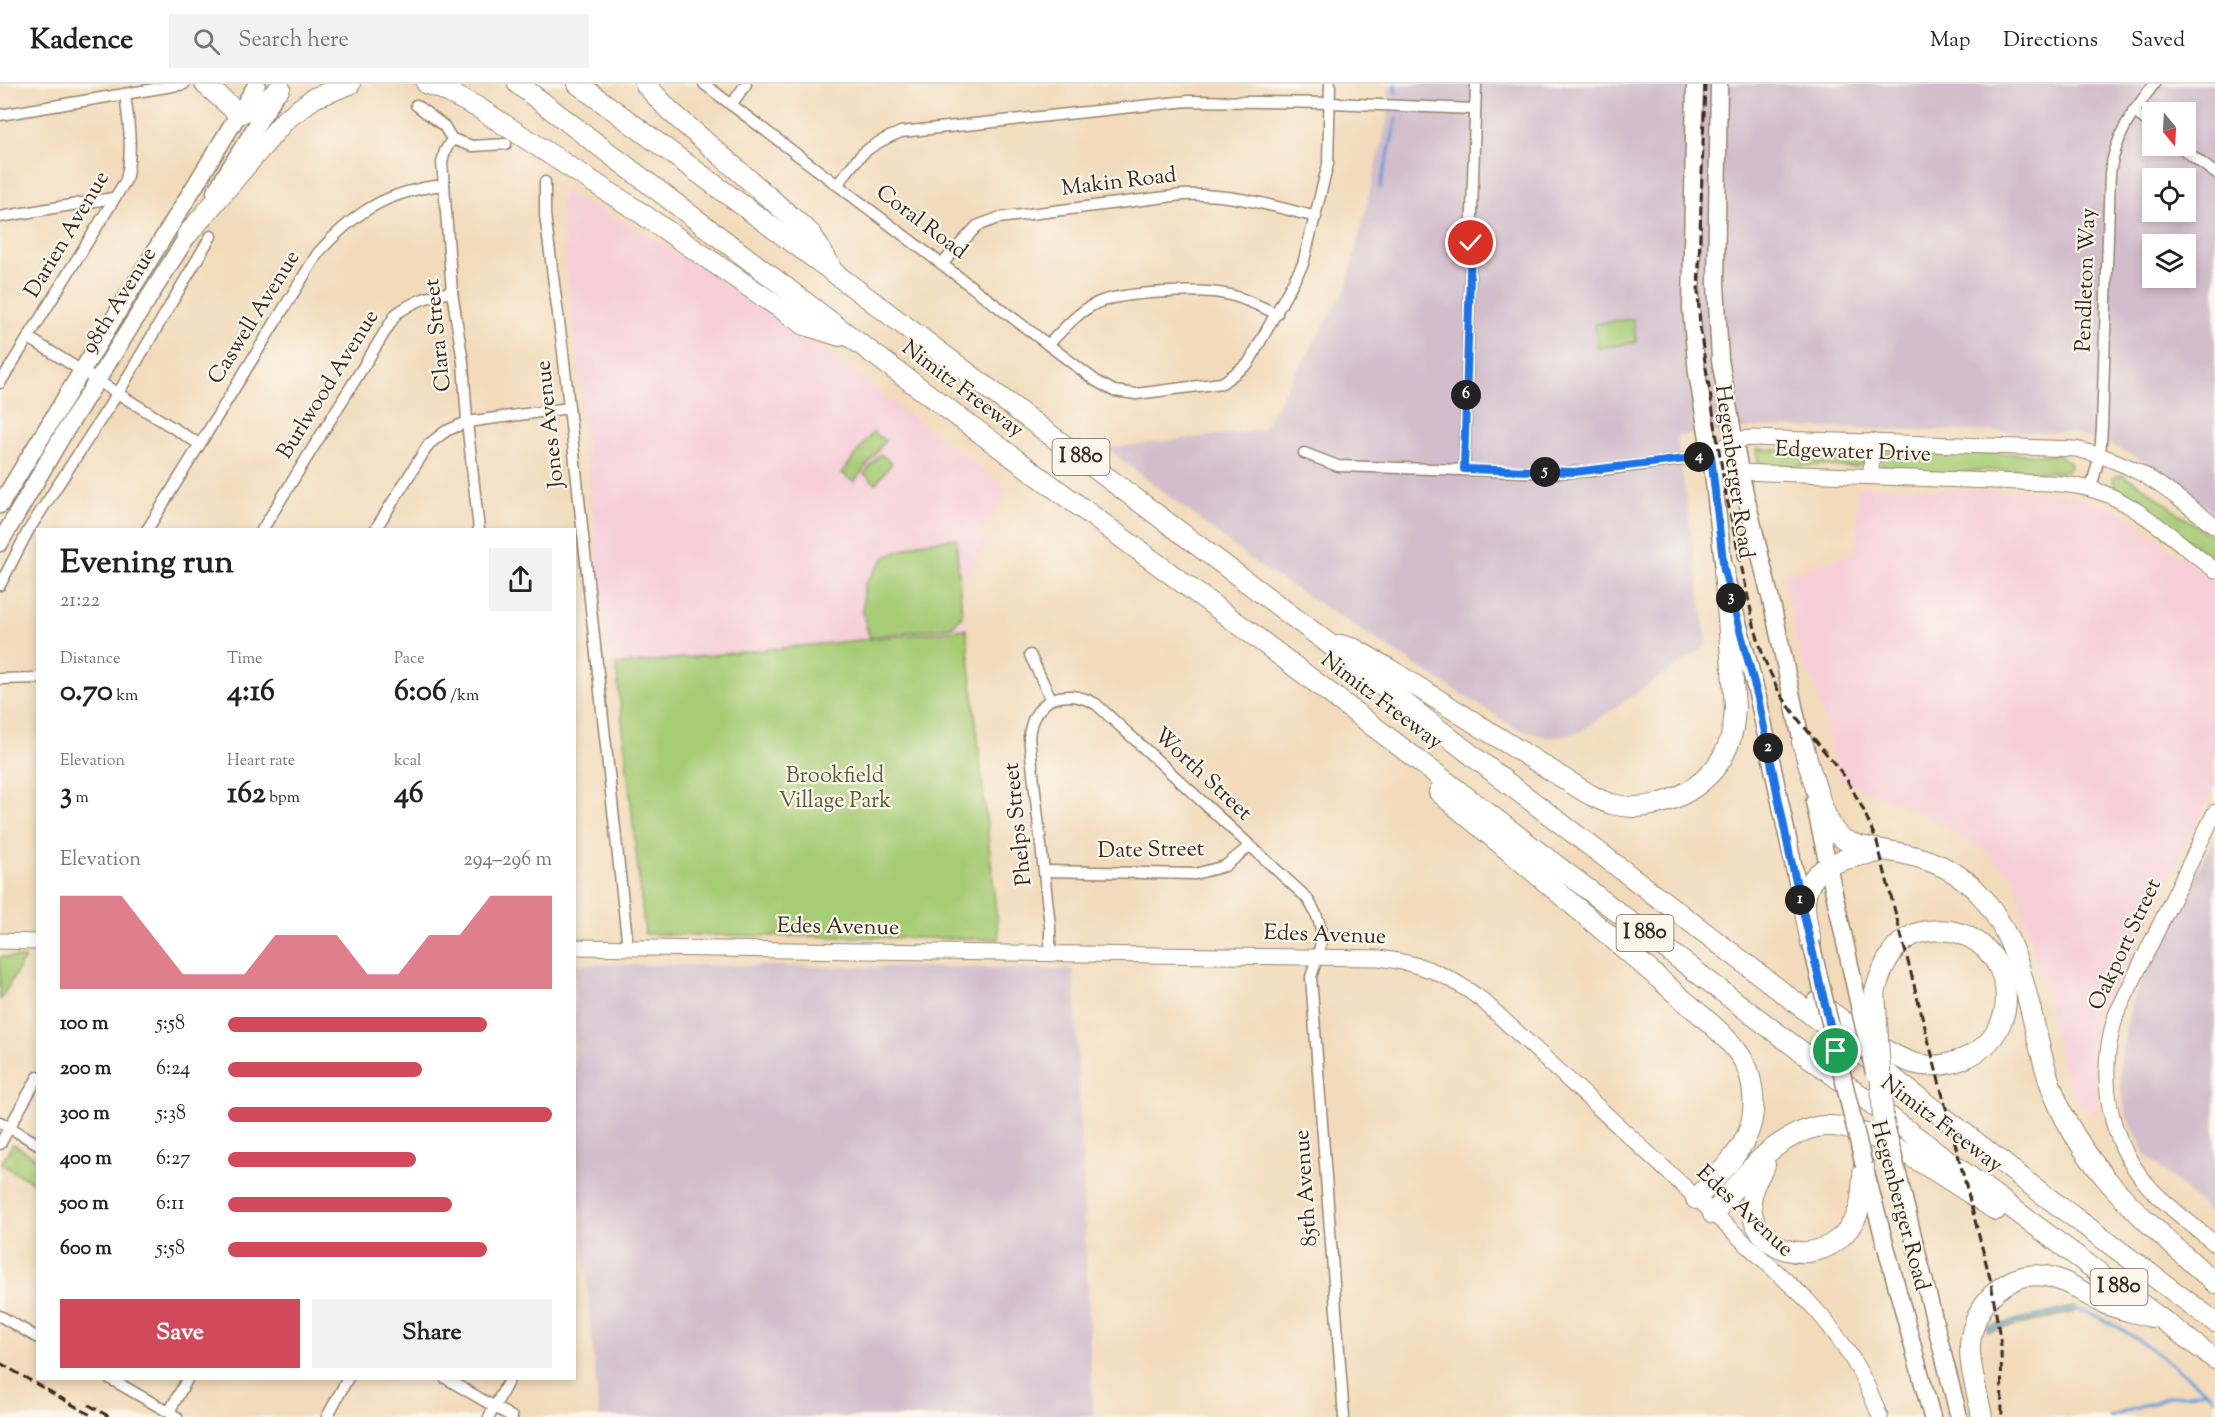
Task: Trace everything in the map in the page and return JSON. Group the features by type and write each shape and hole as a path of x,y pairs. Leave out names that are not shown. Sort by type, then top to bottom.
{"highway":[{"path":"205,84 239,114 271,98 281,86"},
{"path":"188,235 285,120 314,98 350,84"},
{"path":"427,84 447,91 477,107 640,213 805,325 856,341"},
{"name":"Nimitz Freeway","path":"518,84 856,341 1256,638 1778,1034 2215,1359"},
{"name":"Nimitz Freeway","path":"578,84 1324,640 2040,1192 2215,1322"},
{"path":"645,84 670,111 811,234 837,275"},
{"path":"1324,640 1355,649 1587,793 1612,804 1642,807 1664,802 1692,788 1715,769 1727,749 1734,729 1735,707 1724,570"},
{"path":"1256,638 1644,966 1732,1046 1744,1062 1749,1074 1752,1098 1750,1133 1742,1149 1696,1199"},
{"path":"1802,742 1828,820 1836,834 1847,842 1860,846 1902,853 1939,864 1960,876 1978,892 1998,916 2017,956 2052,1087 2076,1137 2095,1168 2128,1204 2215,1283"},
{"path":"1811,943 1804,905 1814,877 1827,866 1861,855 1902,853"},
{"path":"1746,964 1800,991 1881,1046 1915,1064 1936,1066 1956,1062 1974,1054 1989,1042 2000,1026 2005,1012 2004,980 1999,966 1989,953 1976,941 1961,932 1943,929 1924,931 1908,937 1894,948 1881,971 1875,992 1883,1116"},
{"path":"1713,1214 1771,1150 1807,1130 1826,1126 1846,1128 1870,1136 1911,1157 1999,1212 2037,1226"},
{"path":"1789,1138 1767,1163 1752,1192 1752,1209 1758,1226 1767,1239 1782,1249 1797,1253 1815,1252 1830,1246 1843,1236 1859,1211 1864,1166"},
{"path":"1982,1417 1971,1345 1975,1322 1985,1302 1999,1288 2018,1277 2035,1274 2052,1277 2073,1284 2100,1302 2163,1320"}],"main road":[{"name":"98th Avenue","path":"0,505 257,84"},
{"name":"Hegenberger Road","path":"1695,84 1690,309 1697,374 1711,456 1724,570 1758,698 1790,856 1864,1166 1932,1417"},
{"name":"Hegenberger Road","path":"1719,84 1716,179 1718,322 1720,360 1734,440 1883,1116 1959,1417"},
{"name":"98th Avenue","path":"0,543 35,481 281,86"},
{"name":"Edgewater Drive","path":"1734,440 1750,438 2064,448 2100,454 2142,472 2215,526"},
{"path":"1711,456 1734,440"},
{"path":"1871,476 1872,441"},
{"name":"Edgewater Drive","path":"1711,456 1740,472 2072,484 2091,488 2124,502 2215,570"},
{"name":"Oakport Street","path":"2215,812 2116,1015 2108,1050 2106,1087 2120,1143 2129,1159 2151,1188 2215,1244"},
{"path":"0,941 36,942"},
{"name":"Edes Avenue","path":"576,947 1378,958 1407,962 1434,970 1459,982 1482,1000 1807,1300 1828,1323 1863,1375 1880,1417"}],"street":[{"path":"0,115 125,94 153,87 184,84"},
{"name":"Coral Road","path":"704,84 1096,381 1114,391 1136,394 1222,384 1248,364 1277,314"},
{"path":"731,105 746,84"},
{"path":"1048,345 1079,314 1098,302 1119,296 1205,290 1230,295 1277,314 1303,264 1316,217 1328,164 1330,84"},
{"path":"1464,469 1476,84"},
{"name":"Pendleton Way","path":"2091,488 2100,454 2102,428 2110,173 2113,152 2121,131 2133,111 2154,84"},
{"name":"Darien Avenue","path":"0,384 126,180 131,160 131,142 125,94"},
{"path":"838,184 858,157 876,142 901,132 1188,101 1330,103 1474,109"},
{"path":"416,105 444,126 452,139 472,146 506,144"},
{"path":"2133,111 2142,118"},
{"name":"Clara Street","path":"452,139 442,163 452,292 463,362 479,528"},
{"path":"2192,156 2215,173"},
{"name":"Jones Avenue","path":"545,182 545,215 569,408 628,948"},
{"name":"Caswell Avenue","path":"148,528 318,253 339,229 365,209 384,199 406,192 444,185"},
{"name":"Makin Road","path":"942,264 977,226 998,218 1182,195 1210,194 1238,197 1316,217"},
{"path":"0,217 113,198"},
{"name":"98th Avenue","path":"0,585 28,531 118,393 211,236"},
{"name":"Burlwood Avenue","path":"263,528 396,314 410,303 426,296 452,292"},
{"path":"29,338 199,444"},
{"path":"382,524 429,444 446,431 467,422 569,408"},
{"path":"1304,453 1338,466 1574,472 1711,456"},
{"path":"1030,655 1051,699"},
{"path":"0,679 36,678"},
{"name":"Worth Street","path":"1051,699 1067,694 1082,696 1096,704 1306,897 1318,920 1322,941 1317,957"},
{"name":"Phelps Street","path":"1050,953 1050,926 1029,737 1031,721 1039,707 1051,699"},
{"name":"Date Street","path":"1044,871 1195,874 1225,866 1250,846"},
{"name":"85th Avenue","path":"1317,957 1311,977 1344,1417"},
{"path":"0,1144 5,1125 36,1080"},
{"path":"5,1125 36,1143"},
{"path":"0,1316 36,1337"},
{"path":"112,1380 173,1415 187,1380"},
{"path":"327,1417 347,1380"},
{"path":"448,1380 492,1412 512,1417"},
{"path":"492,1412 509,1380"}],"shaded area":[{"path":"1389,84 2215,84 2215,513 2154,466 2113,446 2071,433 1762,427 1677,436 1707,645 1578,733 1548,738 1517,729 1258,565 1107,448 1262,430 1346,289 1388,118"},
{"path":"563,192 650,236 796,328 1010,491 980,532 991,542 961,578 966,629 616,665 615,658 607,654 560,200"},
{"path":"1858,486 2058,493 2075,496 2111,507 2126,515 2215,582 2215,786 2105,1012 2094,1064 2098,1116 2071,1092 2015,879 1983,849 1961,836 1912,809 1839,780 1815,687 1802,661 1782,576 1856,553"},
{"path":"2215,836 2215,1217 2147,1156 2127,1117 2121,1091 2119,1066 2131,1003"},
{"path":"576,964 1074,969 1093,1417 599,1417 576,1161"}],"green space":[{"path":"1633,319 1636,342 1598,348 1595,324"},
{"path":"873,432 885,441 854,482 842,473"},
{"path":"1757,449 1860,453 1865,455 1865,463 1855,467 1818,465 1761,468 1756,454"},
{"path":"1889,450 2057,455 2070,462 2071,467 2066,471 2056,472 1982,470 1955,474 1887,471 1882,466 1881,460"},
{"path":"880,454 892,463 876,483 864,474"},
{"path":"2123,475 2147,489 2191,523 2215,537 2215,561 2116,489 2113,479"},
{"path":"956,538 962,615 952,627 869,637 863,613 864,585 885,557 919,543"},
{"name":"Brookfield Village Park","path":"966,629 999,939 645,934 616,665"},
{"path":"0,957 25,958 0,1000"},
{"path":"13,1144 36,1158 36,1184 1,1164"},
{"path":"2073,1307 2074,1312 1988,1332 1988,1327"}],"waterway":[{"path":"1395,84 1396,93"},
{"path":"1380,188 1397,118"},
{"path":"1987,1330 2071,1310 2092,1314 2126,1332 2206,1391"},
{"path":"2110,1417 2169,1397 2206,1391 2215,1398"}],"railway":[{"path":"1705,84 1698,292 1700,330 1726,494 1754,625 1764,659 1779,692 1846,778 1877,842 1991,1282 2001,1345 2002,1417"},
{"path":"0,1363 94,1417"},
{"path":"89,1405 110,1417"}],"route":[{"path":"1471,243 1464,469 1554,473 1593,471 1711,456 1724,570 1758,698 1790,856 1836,1051"}]}
